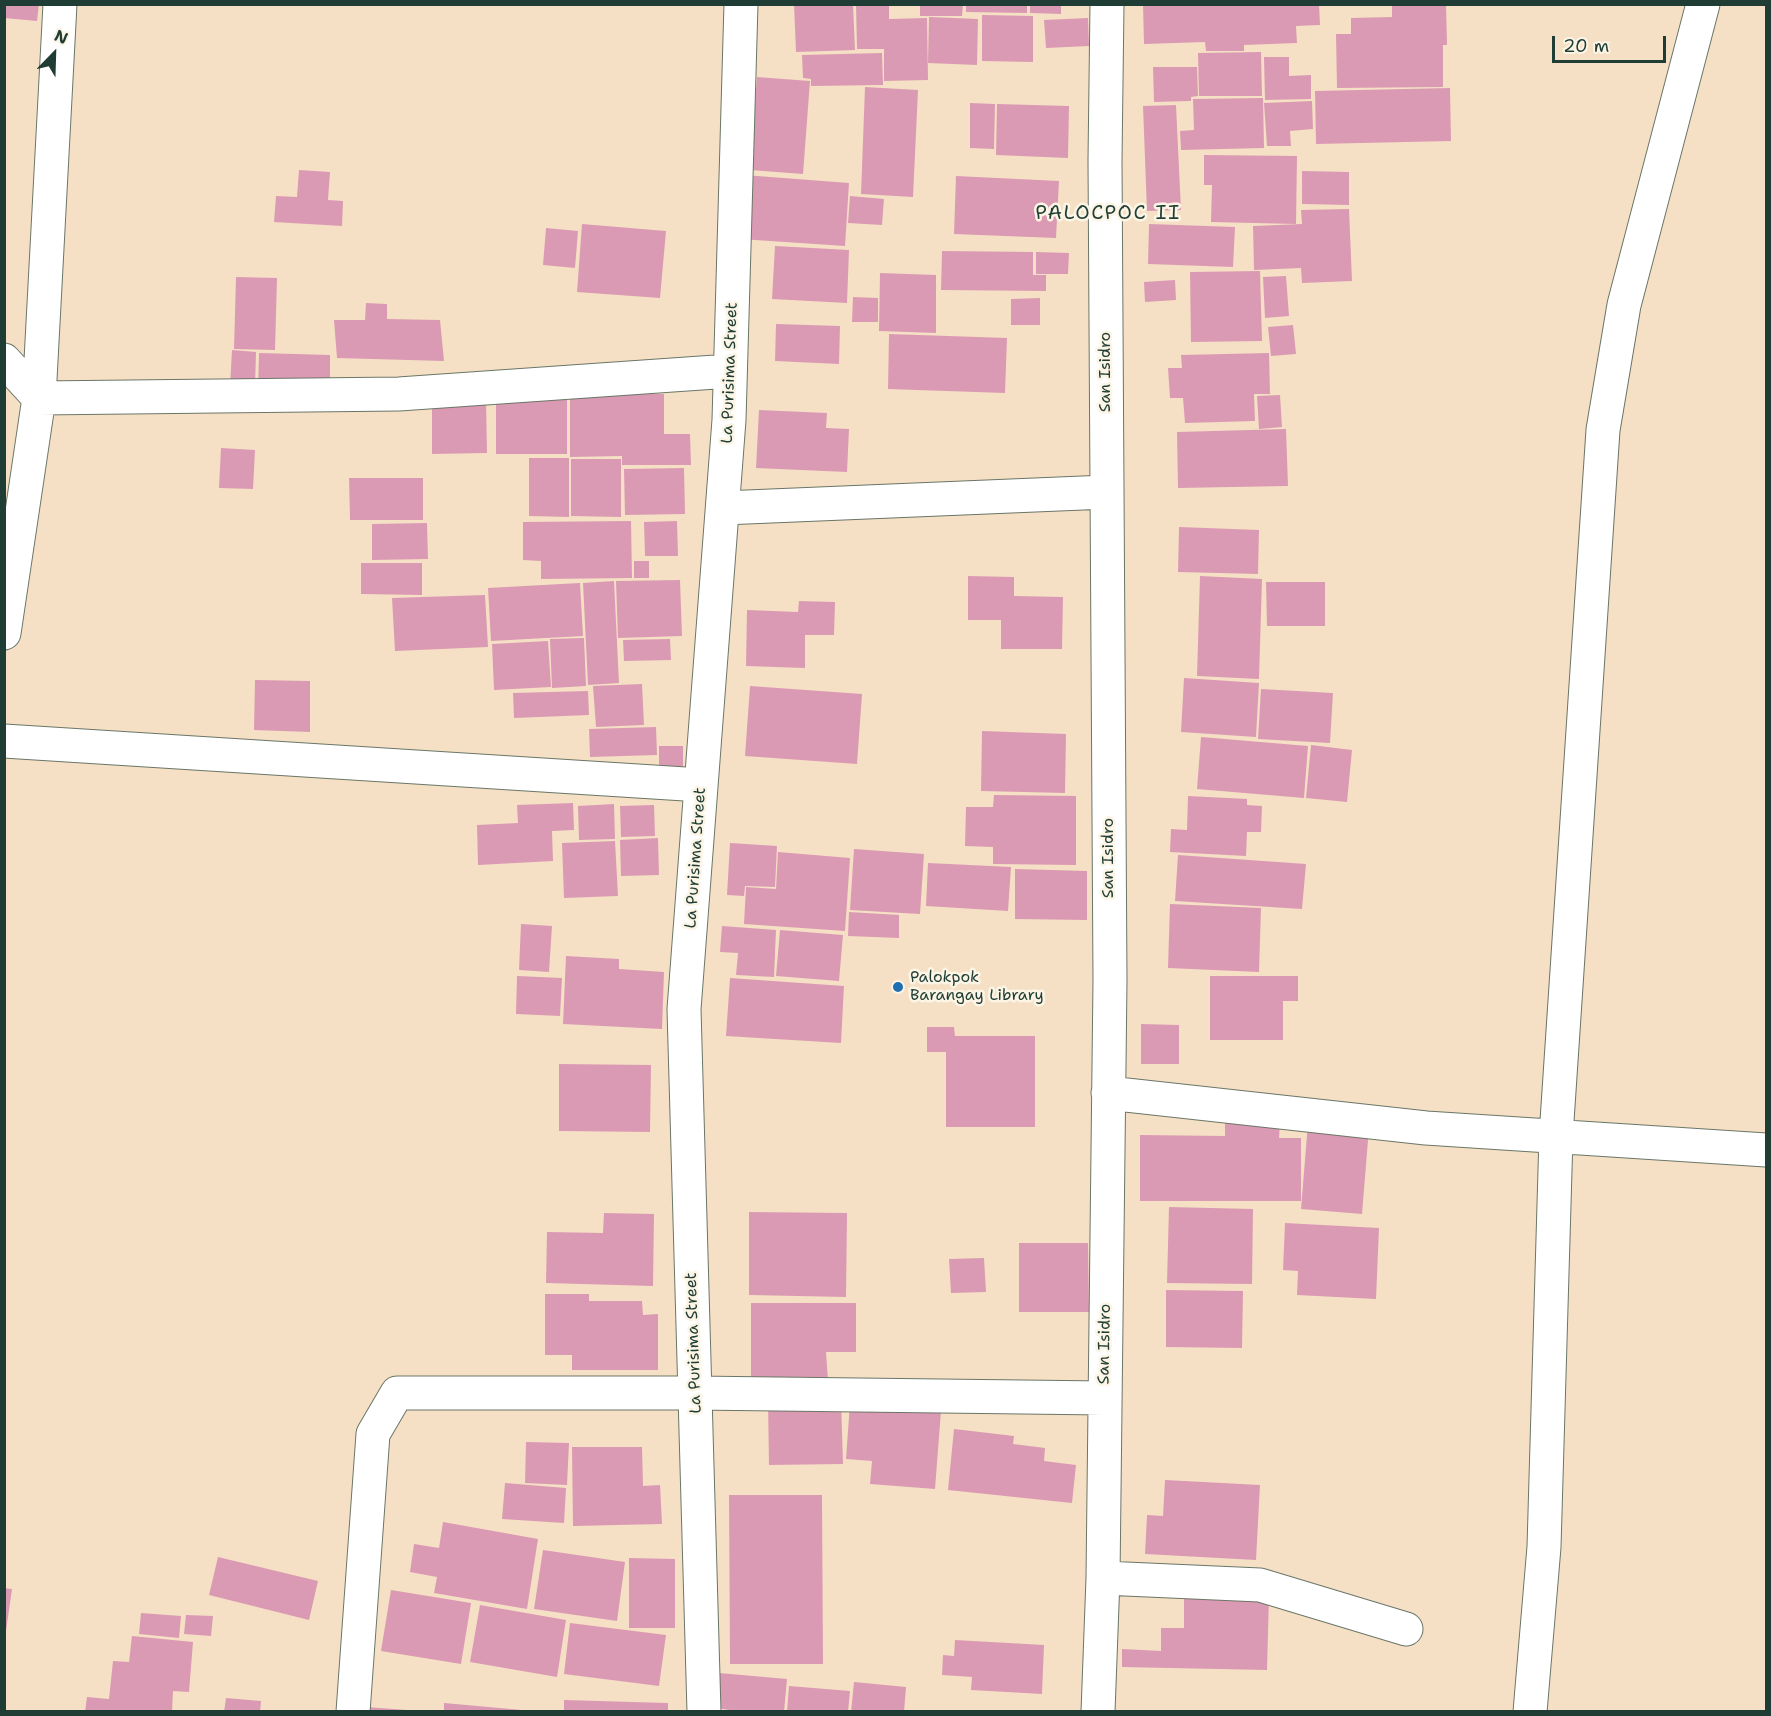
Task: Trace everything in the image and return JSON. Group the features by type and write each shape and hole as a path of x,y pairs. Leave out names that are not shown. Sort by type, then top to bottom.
{"street":[{"path":"4,633 39,398 60,4"},
{"name":"La Purisima Street","path":"704,1712 684,1009 729,420 741,4"},
{"name":"San Isidro","path":"1098,1712 1103,1578 1110,968 1105,160 1107,4"},
{"path":"1530,1712 1544,1547 1556,1136 1603,430 1624,305 1702,4"},
{"path":"4,360 39,398 399,394 730,371"},
{"path":"723,508 1107,492"},
{"path":"4,741 701,785"},
{"path":"1108,1093 1426,1128 1767,1150"},
{"path":"353,1712 373,1434 397,1393 695,1393 1104,1398"},
{"path":"1103,1578 1260,1585 1406,1629"}],"building":[{"path":"4,4 39,4 37,21 4,18"},
{"path":"794,4 853,4 855,50 796,52"},
{"path":"856,4 889,4 889,19 927,18 928,80 884,81 884,49 857,49"},
{"path":"920,4 963,4 962,16 920,16"},
{"path":"966,4 1027,4 1027,13 966,12"},
{"path":"1030,4 1061,4 1061,14 1030,13"},
{"path":"1143,4 1319,4 1320,25 1296,26 1297,43 1244,45 1244,51 1206,51 1205,42 1144,44"},
{"path":"1392,4 1446,4 1447,45 1443,45 1443,87 1337,88 1336,34 1351,34 1351,18 1392,17"},
{"path":"982,15 1033,16 1033,62 982,61"},
{"path":"929,17 978,19 977,65 928,63"},
{"path":"1088,18 1089,46 1046,48 1044,20"},
{"path":"1261,52 1262,96 1199,96 1198,53"},
{"path":"882,53 883,85 811,86 811,79 803,78 802,55"},
{"path":"1264,57 1289,57 1289,76 1311,75 1311,99 1265,100"},
{"path":"1153,67 1197,67 1198,96 1191,97 1191,101 1154,102"},
{"path":"757,77 810,81 803,174 750,170"},
{"path":"865,87 918,90 913,197 861,194"},
{"path":"1450,88 1451,141 1316,144 1315,91"},
{"path":"1263,98 1264,148 1181,150 1180,131 1194,130 1193,99"},
{"path":"1312,101 1313,129 1290,131 1291,146 1267,146 1264,103"},
{"path":"970,103 995,104 994,149 970,148"},
{"path":"997,104 1069,106 1068,158 996,155"},
{"path":"1176,105 1181,210 1147,211 1143,106"},
{"path":"1204,155 1297,156 1296,224 1211,222 1212,185 1204,185"},
{"path":"299,170 330,172 328,200 343,201 342,226 274,222 276,196 297,197"},
{"path":"1302,171 1349,172 1349,205 1302,204"},
{"path":"744,175 849,183 845,246 740,239"},
{"path":"956,176 1059,181 1056,238 954,234"},
{"path":"850,196 884,199 882,225 848,223"},
{"path":"1349,209 1352,281 1302,283 1301,268 1254,270 1253,226 1302,224 1301,210"},
{"path":"582,224 666,231 660,298 577,292"},
{"path":"1149,224 1235,227 1233,267 1148,264"},
{"path":"546,228 578,231 575,268 543,265"},
{"path":"775,246 849,250 847,303 772,299"},
{"path":"942,251 1033,252 1033,275 1046,275 1046,291 941,290"},
{"path":"1036,252 1069,253 1068,274 1036,274"},
{"path":"1260,271 1262,341 1191,342 1190,272"},
{"path":"880,273 936,275 936,333 879,331"},
{"path":"1286,276 1289,316 1265,318 1263,277"},
{"path":"236,277 277,278 275,350 234,349"},
{"path":"1175,280 1176,300 1145,302 1144,282"},
{"path":"853,297 878,298 878,322 852,322"},
{"path":"1040,298 1040,325 1011,325 1011,299"},
{"path":"366,303 387,304 387,319 440,320 444,361 337,358 334,320 365,320"},
{"path":"776,324 840,326 839,364 775,361"},
{"path":"1293,325 1296,354 1271,356 1268,327"},
{"path":"889,334 1007,338 1005,393 888,389"},
{"path":"232,350 256,352 255,387 230,386"},
{"path":"259,353 330,355 330,392 258,390"},
{"path":"1269,353 1270,394 1254,394 1255,421 1185,423 1183,398 1170,398 1168,368 1182,368 1181,355"},
{"path":"570,393 664,394 664,434 690,434 691,465 622,465 622,456 570,457"},
{"path":"1280,395 1282,427 1259,429 1257,396"},
{"path":"496,396 567,396 567,454 496,454"},
{"path":"432,399 486,399 487,453 432,454"},
{"path":"759,410 827,413 826,428 849,429 847,472 756,468"},
{"path":"1286,429 1288,486 1178,488 1177,432"},
{"path":"221,448 255,450 253,489 219,488"},
{"path":"529,458 569,458 569,517 529,516"},
{"path":"571,459 621,459 621,517 571,516"},
{"path":"684,468 685,514 625,515 624,469"},
{"path":"349,478 423,478 423,520 350,520"},
{"path":"631,521 632,578 541,579 541,561 523,560 523,522"},
{"path":"677,521 678,556 645,556 644,522"},
{"path":"427,523 428,559 372,560 372,524"},
{"path":"1179,527 1259,530 1258,574 1178,572"},
{"path":"634,561 649,561 649,578 634,578"},
{"path":"361,563 422,563 422,595 361,594"},
{"path":"968,576 1014,577 1014,596 1063,597 1062,649 1001,649 1001,620 968,620"},
{"path":"1200,576 1262,579 1259,679 1197,676"},
{"path":"680,580 682,636 618,638 616,581"},
{"path":"614,581 619,683 588,685 583,583"},
{"path":"1266,582 1325,582 1325,626 1267,626"},
{"path":"580,583 583,636 491,641 488,588"},
{"path":"485,595 488,647 395,651 392,598"},
{"path":"799,601 835,602 834,635 805,635 805,668 746,666 747,610 798,612"},
{"path":"584,638 586,686 552,688 550,639"},
{"path":"670,639 671,660 624,661 623,640"},
{"path":"548,641 551,687 494,690 492,644"},
{"path":"1184,678 1259,683 1256,737 1181,732"},
{"path":"255,680 310,681 310,732 254,730"},
{"path":"642,684 644,725 596,727 593,686"},
{"path":"750,686 862,694 857,764 745,756"},
{"path":"1261,689 1333,693 1330,743 1258,739"},
{"path":"588,691 589,715 514,718 513,693"},
{"path":"656,727 657,755 590,757 589,729"},
{"path":"982,731 1066,734 1065,793 981,791"},
{"path":"1201,737 1308,746 1304,798 1197,789"},
{"path":"1311,745 1352,750 1347,802 1306,798"},
{"path":"659,746 683,746 683,778 659,778"},
{"path":"994,795 1076,796 1076,865 993,864 993,847 965,846 966,807 993,807"},
{"path":"1188,796 1247,799 1247,805 1262,806 1261,832 1247,832 1246,856 1170,852 1171,829 1187,830"},
{"path":"573,803 574,830 552,831 553,861 478,865 477,825 518,823 517,805"},
{"path":"614,804 615,839 579,840 578,806"},
{"path":"654,805 655,836 621,837 620,806"},
{"path":"658,838 659,875 621,876 620,840"},
{"path":"615,841 618,896 564,898 562,843"},
{"path":"730,843 777,846 775,887 745,886 744,896 727,895"},
{"path":"854,849 924,854 920,914 850,910"},
{"path":"778,852 850,858 845,931 744,924 746,887 776,889"},
{"path":"1178,855 1306,864 1302,909 1175,901"},
{"path":"928,863 1011,867 1008,911 926,906"},
{"path":"1015,869 1087,871 1087,920 1015,919"},
{"path":"1170,904 1261,908 1259,972 1168,968"},
{"path":"849,912 899,915 899,938 848,936"},
{"path":"521,924 552,926 549,972 519,970"},
{"path":"722,926 776,930 774,977 736,975 738,953 720,952"},
{"path":"780,930 843,935 839,981 776,976"},
{"path":"566,956 619,959 619,969 664,972 662,1029 563,1024"},
{"path":"517,976 562,978 560,1016 516,1014"},
{"path":"1210,976 1298,976 1298,1001 1283,1001 1283,1040 1210,1040"},
{"path":"730,978 844,986 841,1043 726,1036"},
{"path":"1141,1024 1179,1025 1179,1064 1141,1064"},
{"path":"927,1027 954,1027 955,1036 1035,1036 1035,1127 946,1127 946,1052 927,1052"},
{"path":"559,1064 651,1065 650,1132 559,1131"},
{"path":"1225,1122 1280,1122 1279,1138 1301,1138 1301,1201 1140,1201 1140,1135 1225,1136"},
{"path":"1308,1123 1369,1128 1362,1214 1301,1209"},
{"path":"1169,1207 1253,1209 1252,1284 1167,1283"},
{"path":"749,1212 847,1213 846,1297 749,1295"},
{"path":"604,1213 654,1214 653,1286 546,1283 547,1232 603,1233"},
{"path":"1285,1223 1379,1228 1376,1299 1297,1295 1298,1271 1283,1270"},
{"path":"1019,1243 1088,1243 1089,1312 1019,1312"},
{"path":"984,1258 986,1292 951,1293 949,1259"},
{"path":"1166,1290 1243,1291 1242,1348 1166,1347"},
{"path":"545,1294 589,1294 589,1301 642,1301 643,1315 658,1314 658,1370 572,1370 572,1355 545,1355"},
{"path":"751,1303 856,1303 856,1352 826,1352 828,1380 751,1381"},
{"path":"841,1399 843,1464 769,1465 768,1400"},
{"path":"850,1403 941,1411 935,1489 870,1484 872,1461 846,1459"},
{"path":"954,1429 1014,1436 1013,1444 1045,1448 1044,1461 1076,1465 1072,1503 948,1490"},
{"path":"526,1442 569,1443 567,1485 525,1483"},
{"path":"572,1447 642,1447 643,1486 660,1485 662,1524 573,1526"},
{"path":"1165,1480 1260,1485 1256,1560 1145,1554 1147,1515 1163,1516"},
{"path":"505,1483 566,1488 564,1523 502,1519"},
{"path":"729,1495 822,1495 823,1664 730,1664"},
{"path":"443,1522 538,1539 527,1609 434,1593 437,1577 410,1572 414,1544 439,1548"},
{"path":"543,1550 625,1562 617,1621 534,1609"},
{"path":"218,1557 318,1581 309,1620 209,1595"},
{"path":"629,1558 675,1559 675,1628 629,1628"},
{"path":"4,1588 12,1589 6,1631 4,1631"},
{"path":"391,1590 471,1603 461,1664 381,1651"},
{"path":"1184,1594 1269,1596 1267,1670 1122,1667 1122,1649 1161,1651 1161,1628 1184,1628"},
{"path":"480,1605 566,1620 557,1677 470,1662"},
{"path":"141,1613 181,1616 179,1638 139,1634"},
{"path":"186,1615 213,1616 211,1636 184,1634"},
{"path":"570,1623 666,1635 659,1686 564,1674"},
{"path":"132,1636 193,1642 189,1692 173,1691 172,1712 85,1712 87,1697 109,1699 113,1661 129,1662"},
{"path":"955,1640 1044,1645 1042,1694 971,1690 972,1677 942,1675 943,1655 954,1656"},
{"path":"719,1673 787,1679 784,1712 743,1712 716,1708"},
{"path":"854,1682 906,1687 904,1712 851,1712"},
{"path":"789,1686 850,1691 848,1712 787,1712"},
{"path":"226,1698 261,1701 260,1712 224,1712"},
{"path":"564,1700 668,1703 668,1712 564,1712"},
{"path":"444,1703 522,1710 522,1712 444,1712"},
{"path":"366,1707 407,1710 407,1712 366,1712"}],"place":[{"name":"Palokpok Barangay Library","path":"898,987"}],"district":[{"name":"PALOCPOC II","path":"1108,214"}]}
